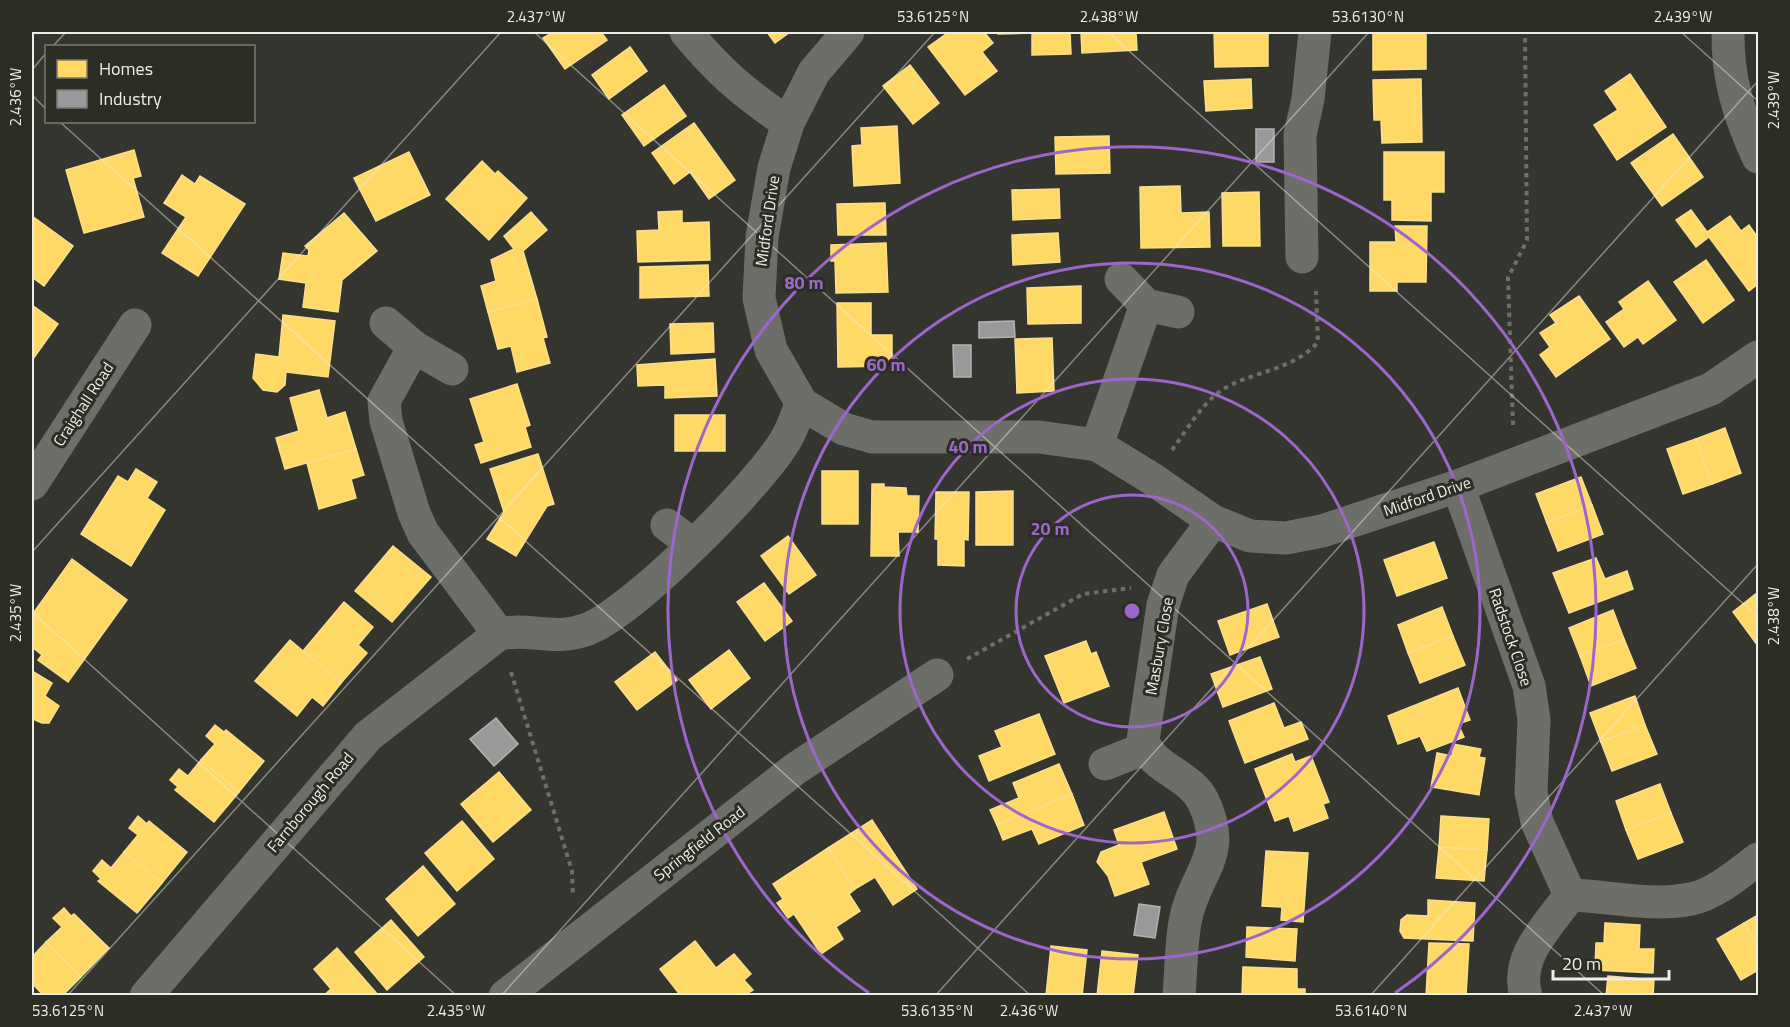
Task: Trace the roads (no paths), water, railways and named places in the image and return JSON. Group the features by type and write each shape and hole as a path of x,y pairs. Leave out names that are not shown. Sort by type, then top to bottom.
{"street":[{"path":"686,32 710,61 742,92 788,123"},
{"name":"Midford Drive","path":"848,32 814,72 788,123 774,168 762,237 759,298 771,350 802,404 844,429 872,437 1039,437 1097,446 1151,478 1213,521 1250,536 1286,538 1322,531 1458,486 1711,389 1758,357"},
{"path":"1302,257 1300,135 1308,99 1315,32"},
{"path":"1728,32 1728,58 1740,116 1758,157"},
{"path":"1120,279 1146,305 1178,312"},
{"path":"1097,446 1146,305"},
{"path":"386,323 414,347 452,369"},
{"name":"Craighall Road","path":"32,484 135,325"},
{"path":"414,347 384,401 386,421 414,513 423,533 499,634 513,631 556,637 590,628 638,595 693,545 766,466 785,441 802,404"},
{"name":"Radstock Close","path":"1458,486 1529,686 1534,720 1531,792 1537,822 1570,895"},
{"name":"Masbury Close","path":"1146,748 1143,740 1163,605 1173,575 1213,521"},
{"path":"667,525 693,545"},
{"name":"Farnborough Road","path":"147,996 368,736 499,634"},
{"name":"Springfield Road","path":"505,996 574,939 795,770 907,710 937,675"},
{"path":"1105,764 1146,748 1154,758 1185,778 1203,800 1215,839 1207,866 1191,896 1185,923 1179,996"},
{"path":"1526,996 1522,981 1526,957 1570,895 1657,902 1692,899 1726,883 1758,859"}]}
